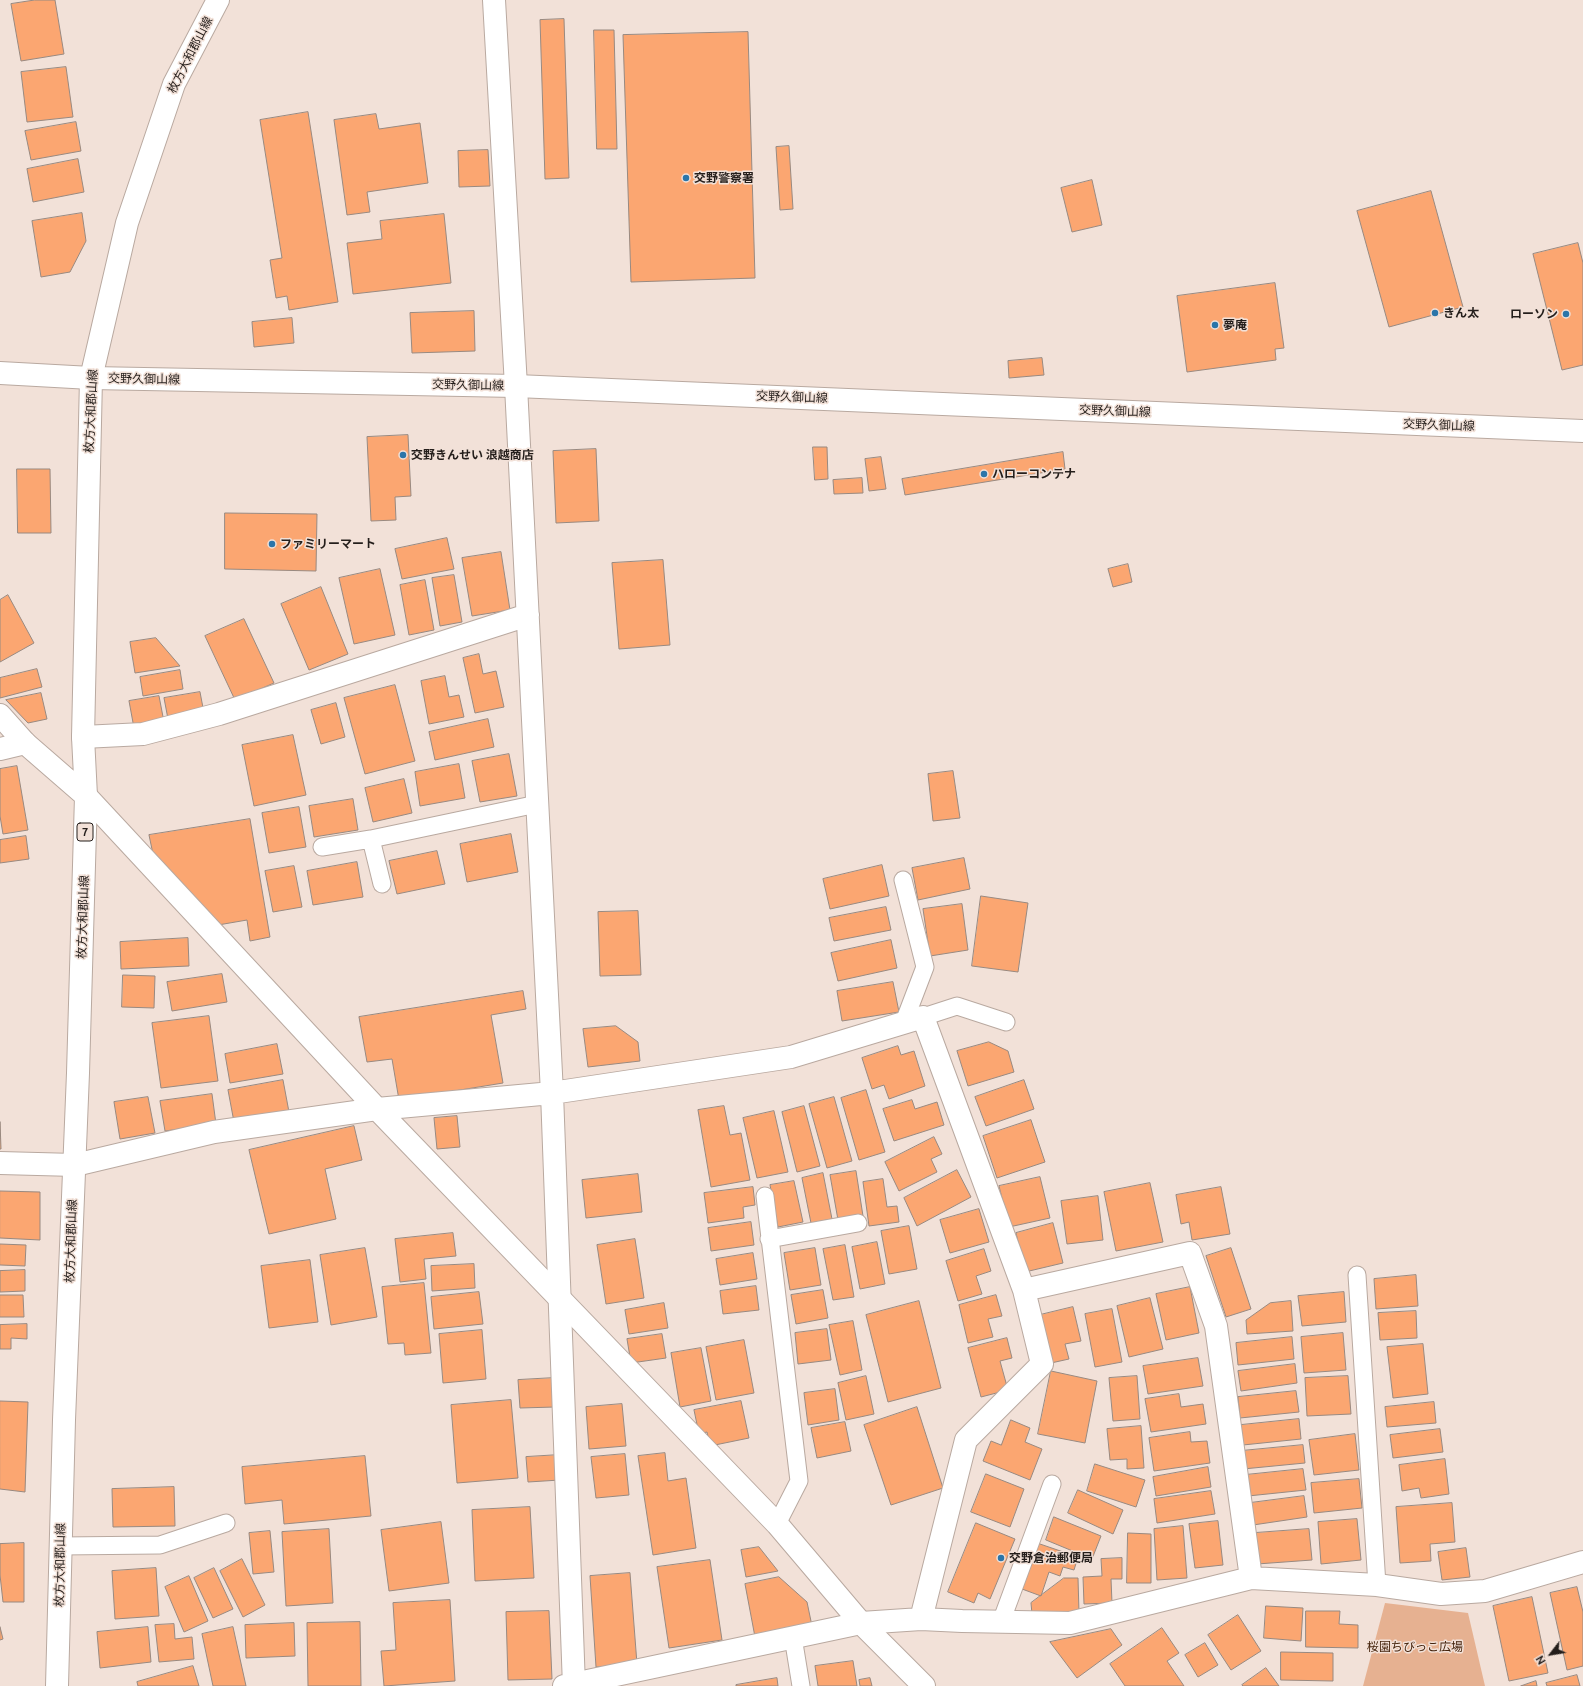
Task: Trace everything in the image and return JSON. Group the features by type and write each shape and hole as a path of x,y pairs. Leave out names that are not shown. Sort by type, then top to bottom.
{"street":[{"name":"枚方大和郡山線","path":"57,1686 64,1420 86,796 83,737 90,378 127,223 171,91 218,0"},
{"path":"494,0 516,386 552,1093 560,1299 571,1686 861,1623 921,1619 1070,1623 1251,1578 1377,1585 1441,1594 1485,1591 1583,1562"},
{"name":"交野久御山線","path":"0,373 90,378 516,386 1583,432"},
{"path":"83,737 143,734 219,714 528,615"},
{"path":"0,715 25,743 86,796 377,1109 777,1524 861,1623 924,1686"},
{"path":"0,749 25,743"},
{"path":"0,1163 74,1164 214,1132 377,1109 552,1093 791,1057 914,1019 1024,1290 1042,1364 966,1440 921,1619"},
{"path":"1024,1290 1190,1253 1216,1326 1251,1578"}],"lane":[{"path":"322,847 371,839 537,804"},
{"path":"371,839 382,884"},
{"path":"903,880 925,967 914,1019 957,1006 1006,1022"},
{"path":"765,1196 799,1481 777,1524"},
{"path":"769,1239 858,1223"},
{"path":"1357,1275 1377,1585"},
{"path":"1001,1622 1052,1484"},
{"path":"60,1546 160,1545 226,1523"},
{"path":"793,1637 801,1686"}],"green space":[{"name":"桜園ちびっこ広場","path":"1385,1603 1468,1613 1485,1686 1363,1686"}],"building":[{"path":"35,0 55,0 64,54 21,61 11,4"},
{"path":"564,19 569,178 545,179 540,20"},
{"path":"594,30 614,30 617,149 597,149"},
{"path":"748,32 755,278 631,282 623,35"},
{"path":"66,67 73,117 27,122 21,72"},
{"path":"308,112 338,302 289,310 287,296 276,298 270,260 282,258 260,120"},
{"path":"376,114 379,129 420,123 428,183 367,192 370,212 347,215 334,120"},
{"path":"76,122 81,151 31,160 25,131"},
{"path":"789,146 793,209 780,210 776,147"},
{"path":"488,150 490,186 459,187 458,151"},
{"path":"78,159 84,192 33,202 27,169"},
{"path":"1092,180 1102,225 1072,232 1061,188"},
{"path":"1431,191 1463,307 1389,327 1357,211"},
{"path":"82,213 86,241 70,272 41,277 32,221"},
{"path":"444,214 451,283 353,294 347,243 382,239 380,221"},
{"name":"ローソン","path":"1578,243 1583,263 1583,365 1562,370 1533,254"},
{"path":"1275,283 1284,348 1275,349 1276,360 1187,372 1177,296"},
{"path":"474,311 475,351 412,353 410,313"},
{"path":"292,318 294,343 254,347 252,322"},
{"path":"1042,358 1044,375 1009,378 1008,361"},
{"path":"408,435 411,496 395,497 396,520 371,521 367,437"},
{"path":"813,447 827,447 828,479 815,480"},
{"path":"596,449 599,521 556,523 553,451"},
{"name":"ハローコンテナ","path":"1063,452 1065,469 905,495 902,479"},
{"path":"881,457 886,489 869,491 865,459"},
{"path":"17,469 50,469 51,533 18,533"},
{"path":"862,478 863,493 834,494 833,480"},
{"path":"225,513 317,514 316,571 225,569"},
{"path":"447,538 454,569 402,579 395,549"},
{"path":"501,552 510,610 472,616 462,558"},
{"path":"663,560 670,645 619,649 612,563"},
{"path":"1128,564 1132,582 1113,587 1108,569"},
{"path":"380,569 395,635 354,644 339,578"},
{"path":"454,575 462,622 440,626 432,578"},
{"path":"425,580 434,630 409,635 400,585"},
{"path":"321,587 348,654 309,670 281,604"},
{"path":"8,595 34,643 0,662 0,600"},
{"path":"244,619 274,683 235,700 205,636"},
{"path":"156,638 180,666 135,673 130,642"},
{"path":"479,654 483,674 496,671 504,707 475,713 463,658"},
{"path":"37,669 42,687 0,698 0,678"},
{"path":"180,670 183,689 143,696 140,677"},
{"path":"445,676 449,697 459,695 464,717 429,724 421,681"},
{"path":"395,685 415,761 365,774 344,698"},
{"path":"200,692 204,713 168,719 164,698"},
{"path":"41,693 47,719 28,723 6,700"},
{"path":"159,696 164,722 134,728 129,701"},
{"path":"336,703 345,737 321,744 311,710"},
{"path":"488,719 494,747 435,760 429,732"},
{"path":"293,735 306,795 254,806 242,745"},
{"path":"509,754 517,796 480,802 472,761"},
{"path":"459,764 465,798 420,806 415,772"},
{"path":"17,766 28,830 3,834 0,816 0,769"},
{"path":"953,771 960,818 933,821 928,774"},
{"path":"404,779 412,813 373,822 365,788"},
{"path":"353,799 358,830 314,837 309,806"},
{"path":"299,807 306,847 269,853 262,813"},
{"path":"250,819 270,937 250,941 247,920 218,925 153,854 149,835"},
{"path":"511,834 518,872 467,882 460,844"},
{"path":"26,836 29,859 0,863 0,840"},
{"path":"437,851 445,884 397,894 389,861"},
{"path":"964,858 970,889 918,900 912,868"},
{"path":"357,862 363,897 313,905 307,871"},
{"path":"882,865 889,896 830,909 823,879"},
{"path":"294,866 302,907 273,912 265,871"},
{"path":"981,896 1028,903 1018,972 972,966"},
{"path":"962,904 968,950 930,956 923,909"},
{"path":"886,907 891,930 834,941 829,918"},
{"path":"638,911 641,975 600,976 598,912"},
{"path":"188,938 189,966 121,969 120,942"},
{"path":"891,940 897,968 838,981 831,953"},
{"path":"222,974 227,1002 172,1011 167,982"},
{"path":"123,975 155,976 154,1008 122,1007"},
{"path":"893,982 899,1012 842,1021 837,991"},
{"path":"523,991 526,1009 491,1015 503,1083 399,1100 392,1059 367,1062 359,1017"},
{"path":"209,1016 218,1081 161,1088 152,1023"},
{"path":"616,1026 638,1042 640,1061 588,1067 583,1029"},
{"path":"989,1042 1008,1051 1014,1072 968,1086 957,1051"},
{"path":"277,1044 283,1074 230,1083 225,1054"},
{"path":"898,1046 901,1055 914,1051 925,1086 889,1099 884,1085 872,1089 862,1058"},
{"path":"283,1080 289,1112 234,1122 228,1090"},
{"path":"1024,1080 1034,1109 986,1126 975,1097"},
{"path":"866,1090 885,1152 859,1160 841,1098"},
{"path":"212,1094 216,1124 165,1131 160,1101"},
{"path":"148,1097 155,1133 120,1139 114,1102"},
{"path":"834,1097 852,1161 827,1168 809,1104"},
{"path":"912,1100 915,1109 937,1102 944,1125 894,1141 883,1109"},
{"path":"724,1106 730,1135 741,1133 750,1180 711,1187 698,1110"},
{"path":"804,1106 820,1166 797,1172 782,1112"},
{"path":"774,1111 788,1172 757,1178 743,1118"},
{"path":"457,1116 460,1147 437,1149 434,1118"},
{"path":"1031,1120 1045,1162 997,1178 983,1136"},
{"path":"0,1122 1,1149 0,1149"},
{"path":"354,1126 362,1160 325,1169 336,1219 269,1234 249,1150"},
{"path":"934,1137 942,1154 931,1159 937,1172 899,1191 885,1162"},
{"path":"957,1170 971,1197 917,1226 904,1198"},
{"path":"856,1171 863,1216 838,1220 830,1175"},
{"path":"823,1173 832,1219 811,1223 802,1178"},
{"path":"638,1174 642,1212 586,1218 582,1180"},
{"path":"1040,1177 1050,1218 1009,1227 999,1186"},
{"path":"883,1179 887,1207 897,1206 899,1222 869,1226 863,1182"},
{"path":"794,1181 803,1222 778,1227 770,1185"},
{"path":"1150,1183 1163,1242 1116,1251 1104,1192"},
{"path":"753,1187 755,1205 743,1207 744,1218 708,1223 704,1193"},
{"path":"1221,1187 1230,1234 1192,1240 1189,1222 1181,1224 1176,1195"},
{"path":"0,1191 40,1192 40,1240 0,1238"},
{"path":"1098,1196 1103,1240 1067,1244 1061,1201"},
{"path":"979,1209 989,1242 950,1253 940,1220"},
{"path":"751,1222 754,1245 711,1251 708,1228"},
{"path":"1053,1223 1063,1263 1025,1272 1016,1233"},
{"path":"909,1226 917,1269 889,1274 881,1231"},
{"path":"453,1233 456,1256 424,1259 426,1279 400,1282 395,1239"},
{"path":"635,1239 644,1298 606,1304 597,1245"},
{"path":"877,1242 885,1284 860,1289 852,1247"},
{"path":"0,1244 26,1245 25,1266 0,1265"},
{"path":"845,1245 854,1297 833,1300 823,1249"},
{"path":"365,1248 377,1317 331,1325 320,1255"},
{"path":"815,1248 821,1285 790,1290 784,1253"},
{"path":"1231,1248 1251,1309 1226,1317 1206,1256"},
{"path":"984,1249 991,1271 976,1276 982,1294 958,1301 946,1261"},
{"path":"753,1253 757,1279 720,1285 716,1259"},
{"path":"310,1260 318,1322 269,1328 261,1266"},
{"path":"474,1264 475,1288 432,1291 431,1266"},
{"path":"25,1270 25,1291 0,1292 0,1271"},
{"path":"1416,1275 1418,1306 1376,1309 1374,1279"},
{"path":"424,1283 431,1353 405,1355 404,1343 388,1344 382,1287"},
{"path":"756,1286 759,1310 723,1314 720,1291"},
{"path":"1190,1287 1199,1333 1166,1340 1156,1294"},
{"path":"823,1290 828,1318 796,1324 791,1295"},
{"path":"479,1292 483,1324 434,1329 431,1297"},
{"path":"1344,1292 1346,1322 1302,1326 1298,1296"},
{"path":"0,1295 23,1295 24,1317 0,1317"},
{"path":"996,1295 1002,1316 988,1319 993,1337 968,1343 959,1305"},
{"path":"1150,1298 1163,1349 1129,1357 1117,1306"},
{"path":"919,1301 941,1388 888,1402 866,1315"},
{"path":"1291,1301 1293,1331 1247,1334 1246,1320 1270,1303"},
{"path":"664,1303 668,1328 629,1334 625,1310"},
{"path":"1073,1307 1081,1341 1065,1344 1069,1359 1051,1363 1040,1315"},
{"path":"1112,1309 1122,1362 1095,1367 1085,1314"},
{"path":"1416,1311 1417,1338 1380,1340 1378,1313"},
{"path":"853,1321 862,1370 840,1375 829,1325"},
{"path":"27,1324 27,1339 11,1338 11,1349 0,1349 0,1325"},
{"path":"827,1329 831,1360 798,1364 795,1333"},
{"path":"482,1330 486,1379 443,1383 439,1334"},
{"path":"1343,1333 1346,1370 1304,1373 1301,1337"},
{"path":"662,1334 666,1358 631,1363 627,1339"},
{"path":"1292,1337 1294,1359 1238,1365 1236,1343"},
{"path":"1007,1338 1012,1358 1000,1361 1008,1390 981,1397 968,1348"},
{"path":"744,1340 754,1393 716,1400 706,1347"},
{"path":"1423,1344 1428,1394 1393,1398 1387,1347"},
{"path":"701,1348 711,1401 680,1407 671,1353"},
{"path":"1198,1358 1203,1386 1148,1394 1143,1366"},
{"path":"1295,1364 1297,1383 1241,1391 1238,1371"},
{"path":"1051,1371 1097,1381 1085,1443 1038,1434"},
{"path":"866,1376 874,1414 846,1420 838,1383"},
{"path":"1137,1376 1140,1419 1113,1421 1109,1378"},
{"path":"1348,1376 1351,1414 1307,1416 1305,1378"},
{"path":"554,1378 555,1407 520,1408 518,1380"},
{"path":"835,1389 839,1420 808,1425 804,1393"},
{"path":"1296,1391 1299,1412 1240,1418 1238,1397"},
{"path":"1179,1394 1181,1407 1203,1404 1206,1424 1151,1432 1145,1399"},
{"path":"511,1400 518,1478 457,1483 451,1405"},
{"path":"0,1401 28,1402 25,1492 0,1489"},
{"path":"741,1401 749,1438 710,1446 707,1432 699,1434 694,1410"},
{"path":"1434,1402 1436,1423 1387,1427 1385,1407"},
{"path":"622,1404 626,1446 589,1449 586,1407"},
{"path":"917,1407 943,1488 891,1505 864,1425"},
{"path":"1299,1419 1301,1439 1243,1445 1241,1425"},
{"path":"1011,1420 1030,1428 1025,1442 1042,1449 1030,1480 983,1461 991,1441 1001,1445"},
{"path":"845,1422 851,1451 817,1458 811,1428"},
{"path":"1141,1426 1144,1468 1127,1469 1127,1459 1110,1460 1107,1429"},
{"path":"1440,1429 1443,1452 1393,1458 1390,1435"},
{"path":"1190,1432 1191,1442 1207,1441 1210,1463 1154,1471 1149,1438"},
{"path":"1355,1434 1359,1470 1314,1475 1309,1440"},
{"path":"1303,1445 1305,1463 1243,1469 1241,1451"},
{"path":"665,1453 668,1481 686,1478 696,1548 653,1555 638,1456"},
{"path":"625,1454 629,1495 596,1498 591,1457"},
{"path":"559,1455 560,1480 528,1482 526,1457"},
{"path":"365,1456 371,1516 284,1524 282,1500 245,1504 242,1467"},
{"path":"1445,1459 1449,1494 1421,1498 1419,1488 1402,1491 1399,1465"},
{"path":"1095,1464 1145,1480 1136,1507 1087,1491"},
{"path":"1208,1467 1211,1487 1156,1496 1153,1477"},
{"path":"1303,1469 1306,1490 1248,1496 1245,1475"},
{"path":"986,1474 1024,1489 1010,1527 971,1512"},
{"path":"1359,1479 1362,1508 1314,1513 1311,1483"},
{"path":"174,1487 175,1526 113,1527 112,1489"},
{"path":"1078,1490 1123,1510 1113,1534 1068,1513"},
{"path":"1211,1491 1215,1514 1157,1523 1154,1499"},
{"path":"1304,1496 1307,1517 1253,1525 1250,1503"},
{"path":"1452,1503 1455,1542 1430,1544 1431,1561 1400,1563 1396,1507"},
{"path":"530,1507 534,1578 475,1581 472,1510"},
{"path":"1054,1517 1101,1536 1092,1559 1046,1540"},
{"path":"1357,1519 1361,1560 1321,1564 1318,1522"},
{"path":"1218,1521 1223,1565 1195,1568 1189,1524"},
{"path":"441,1522 449,1583 389,1591 381,1530"},
{"path":"976,1523 1015,1539 990,1599 978,1593 974,1603 948,1592"},
{"path":"1183,1526 1187,1578 1157,1580 1154,1529"},
{"path":"329,1529 333,1603 286,1606 282,1532"},
{"path":"1309,1529 1312,1560 1257,1564 1255,1533"},
{"path":"270,1531 274,1572 253,1574 249,1533"},
{"path":"1128,1533 1151,1534 1151,1583 1127,1583"},
{"path":"24,1543 24,1602 3,1602 0,1575 0,1544"},
{"path":"1037,1543 1078,1557 1074,1570 1063,1567 1060,1576 1049,1572 1041,1596 1022,1589"},
{"path":"759,1547 778,1571 746,1577 741,1550"},
{"path":"1466,1548 1470,1577 1442,1580 1438,1552"},
{"path":"1122,1558 1122,1579 1111,1579 1112,1603 1084,1604 1083,1577 1102,1576 1101,1559"},
{"path":"242,1559 265,1605 243,1617 220,1571"},
{"path":"710,1560 722,1640 669,1648 657,1567"},
{"path":"156,1568 159,1616 115,1619 112,1571"},
{"path":"214,1568 233,1609 213,1618 194,1578"},
{"path":"630,1573 637,1664 596,1667 590,1576"},
{"path":"189,1576 208,1621 184,1632 165,1587"},
{"path":"779,1577 807,1602 812,1626 755,1637 745,1584"},
{"path":"1064,1578 1078,1578 1079,1613 1032,1614 1031,1603"},
{"path":"1577,1587 1583,1612 1583,1666 1567,1670 1550,1593"},
{"path":"1532,1597 1548,1673 1509,1681 1493,1606"},
{"path":"450,1600 455,1681 384,1686 381,1651 396,1650 393,1603"},
{"path":"1266,1606 1303,1608 1301,1641 1264,1638"},
{"path":"549,1611 552,1679 508,1680 506,1612"},
{"path":"1306,1611 1340,1611 1339,1624 1358,1625 1358,1648 1306,1647"},
{"path":"1238,1615 1261,1651 1231,1670 1208,1635"},
{"path":"360,1622 361,1686 308,1686 307,1623"},
{"path":"294,1623 295,1656 246,1658 245,1625"},
{"path":"174,1624 175,1639 192,1637 194,1659 159,1662 155,1625"},
{"path":"0,1627 3,1639 0,1640"},
{"path":"148,1627 151,1662 100,1668 97,1632"},
{"path":"233,1627 246,1686 213,1686 202,1634"},
{"path":"1162,1628 1179,1653 1167,1661 1184,1686 1125,1686 1110,1664"},
{"path":"1111,1629 1122,1645 1077,1678 1050,1642"},
{"path":"1205,1643 1218,1665 1198,1677 1185,1655"},
{"path":"1281,1652 1333,1653 1333,1681 1281,1680"},
{"path":"853,1661 857,1686 818,1686 815,1666"},
{"path":"193,1666 199,1686 138,1686 137,1682"},
{"path":"1266,1668 1279,1686 1242,1685"},
{"path":"1577,1675 1580,1686 1547,1686 1546,1683"},
{"path":"777,1678 778,1686 736,1686 736,1685"},
{"path":"870,1678 872,1686 860,1686 859,1680"},
{"path":"1536,1681 1537,1686 1521,1686"}],"place":[{"name":"交野警察署","path":"686,178"},
{"name":"きん太","path":"1435,313"},
{"name":"ローソン","path":"1566,314"},
{"name":"夢庵","path":"1215,325"},
{"name":"交野きんせい 浪越商店","path":"403,455"},
{"name":"ハローコンテナ","path":"984,474"},
{"name":"ファミリーマート","path":"272,544"},
{"name":"交野倉治郵便局","path":"1001,1558"}]}
